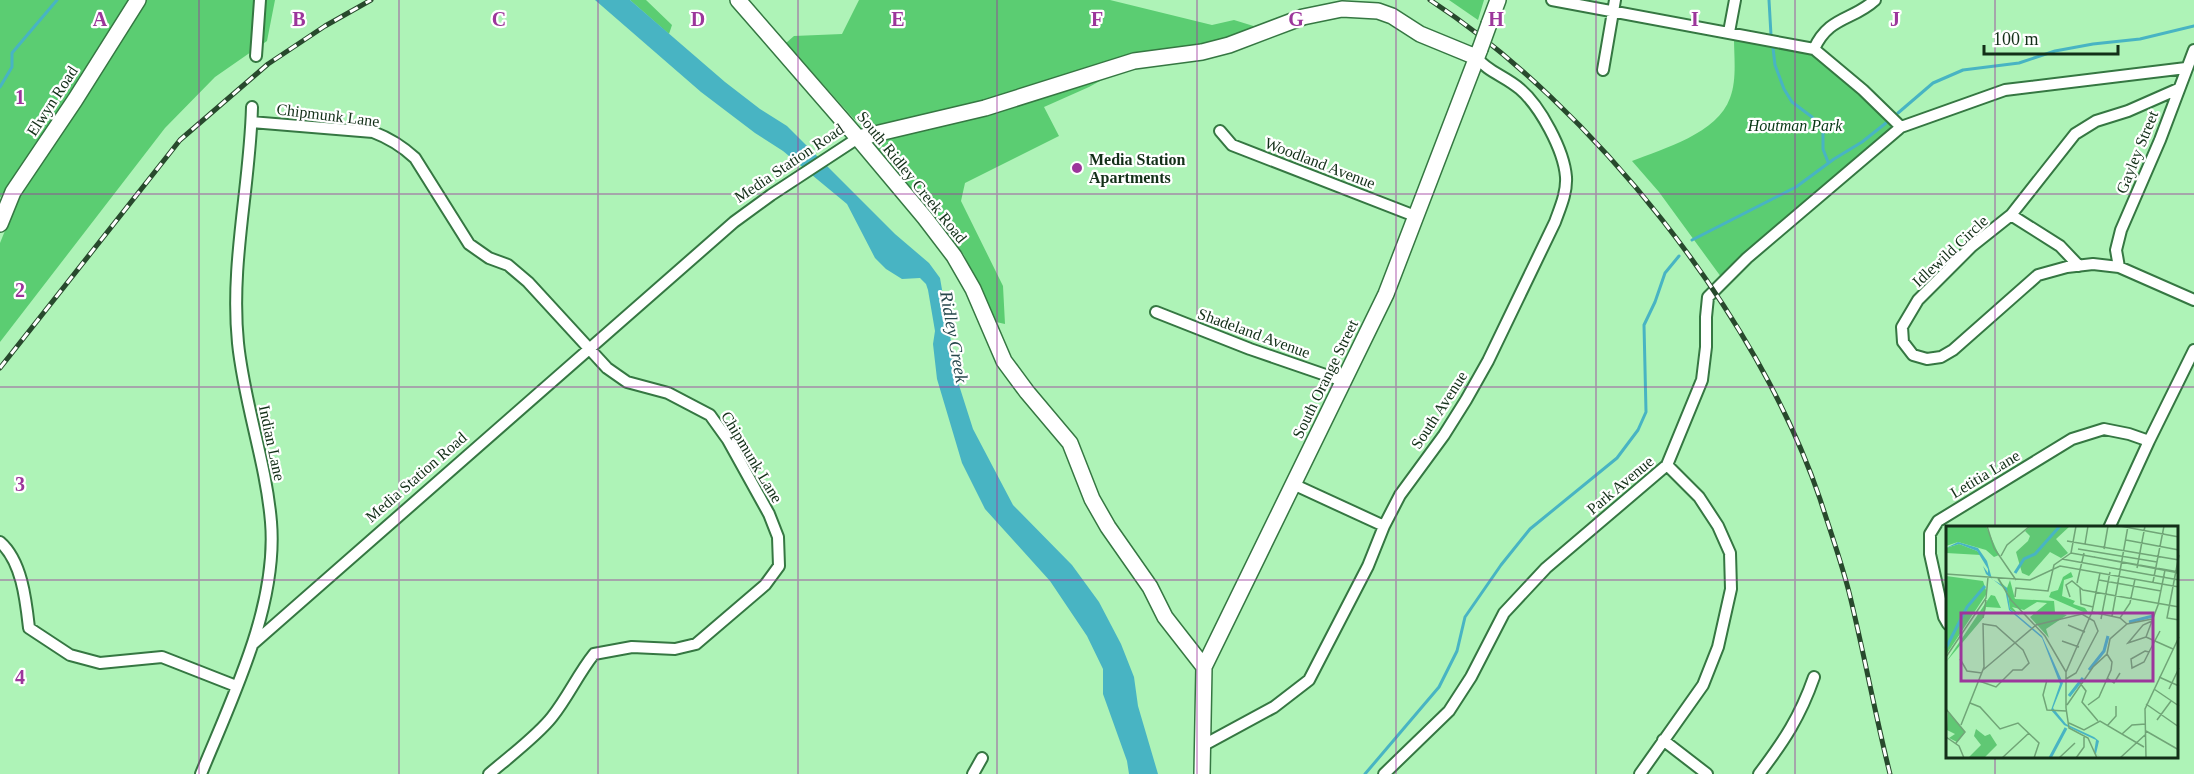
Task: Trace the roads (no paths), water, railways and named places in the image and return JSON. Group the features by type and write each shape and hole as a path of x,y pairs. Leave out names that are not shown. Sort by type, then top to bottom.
{"street":[{"name":"Elwyn Road","path":"0,224 13,192 138,0"},
{"path":"256,56 261,0"},
{"name":"South Ridley Creek Road","path":"738,0 858,138 954,256 973,289 1004,361 1070,443 1092,499 1108,527 1150,587 1165,617 1204,666"},
{"name":"South Orange Street","path":"1202,774 1204,666 1386,294 1498,0"},
{"path":"1552,0 1614,6 1814,49 1863,90 1901,127 2005,90 2186,68"},
{"path":"1729,32 1735,0"},
{"path":"1814,49 1820,37 1836,21 1868,7 1875,0"},
{"path":"1603,70 1614,6"},
{"name":"Media Station Road","path":"254,643 734,222 858,138 985,108 1134,61 1202,52 1228,45 1303,17 1342,9 1361,9 1386,14 1420,34 1478,53"},
{"name":"Gayley Street","path":"2119,267 2116,250 2121,230 2160,140 2194,51"},
{"name":"South Avenue","path":"1202,746 1274,706 1310,680 1368,566 1384,526 1400,495 1444,435 1472,390 1555,222 1563,200 1566,178 1562,159 1550,130 1522,90 1487,69 1478,53"},
{"name":"Idlewild Circle","path":"2178,89 2128,111 2096,121 2074,134 2011,215 1972,246 1918,300 1902,327 1903,342 1913,355 1927,359 1941,357 1953,350 2038,275 2079,266 2093,264 2119,267 2194,300"},
{"name":"Indian Lane","path":"203,773 254,643 261,616 272,543 269,500 238,343 237,275 252,107"},
{"name":"Chipmunk Lane","path":"252,122 373,132 395,142 415,158 469,244 489,258 508,265 528,282 606,368 627,382 668,393 710,415 728,440 769,514 778,537 779,566 765,585 696,644 675,649 632,647 594,654 578,674 567,697 551,719 489,774"},
{"name":"Park Avenue","path":"1384,774 1449,711 1471,677 1504,613 1545,568 1667,465 1701,380 1706,347 1708,297 1747,258 1901,127"},
{"name":"Woodland Avenue","path":"1220,130 1232,145 1415,216"},
{"path":"2011,215 2060,246 2079,266"},
{"name":"Shadeland Avenue","path":"1156,312 1250,350 1343,381"},
{"path":"2110,526 2194,350"},
{"name":"Letitia Lane","path":"1946,620 1930,554 1930,534 1938,521 2072,439 2104,429 2149,441"},
{"path":"1640,774 1702,685 1718,647 1731,589 1730,553 1718,526 1699,497 1667,465"},
{"path":"1294,485 1384,526"},
{"path":"0,542 6,547 23,584 29,628 70,655 100,663 162,657 236,686"},
{"path":"1759,774 1785,740 1805,704 1814,677"},
{"path":"1663,740 1707,774"},
{"path":"973,774 982,758"}],"water":[{"path":"595,0 630,0 725,82 787,126 895,234 929,263 940,278 958,382 973,429 1013,505 1072,565 1099,602 1121,644 1134,677 1138,706 1158,774 1129,774 1127,761 1103,694 1103,669 1087,636 1050,581 985,509 962,463 937,379 933,344 935,331 926,284 920,278 902,279 886,269 875,258 847,204 783,151 701,92"}],"waterway":[{"path":"0,87 12,67 12,53 57,0"},
{"path":"1769,0 1771,35"},
{"path":"1898,113 1933,83 1963,70 2019,63 2055,51 2140,39 2194,26"},
{"path":"1773,48 1775,65 1784,89 1792,102 1812,117 1823,132 1823,149 1828,162"},
{"path":"1692,240 1796,187 1886,123"},
{"path":"1365,774 1439,687 1457,651 1465,617 1501,565 1530,529 1617,458 1638,430 1646,412 1644,325 1665,273 1679,256"}],"railway":[{"path":"0,368 180,140 268,64 325,26 371,0"},
{"path":"1430,0 1491,44 1551,97 1608,156 1662,220 1712,288 1756,358 1792,429 1820,499 1849,592 1890,774"}],"place":[{"name":"Media Station Apartments","path":"1077,168"}],"park label":[{"name":"Houtman Park","path":"1795,125"}],"water label":[{"name":"Ridley Creek","path":"954,337"}]}
